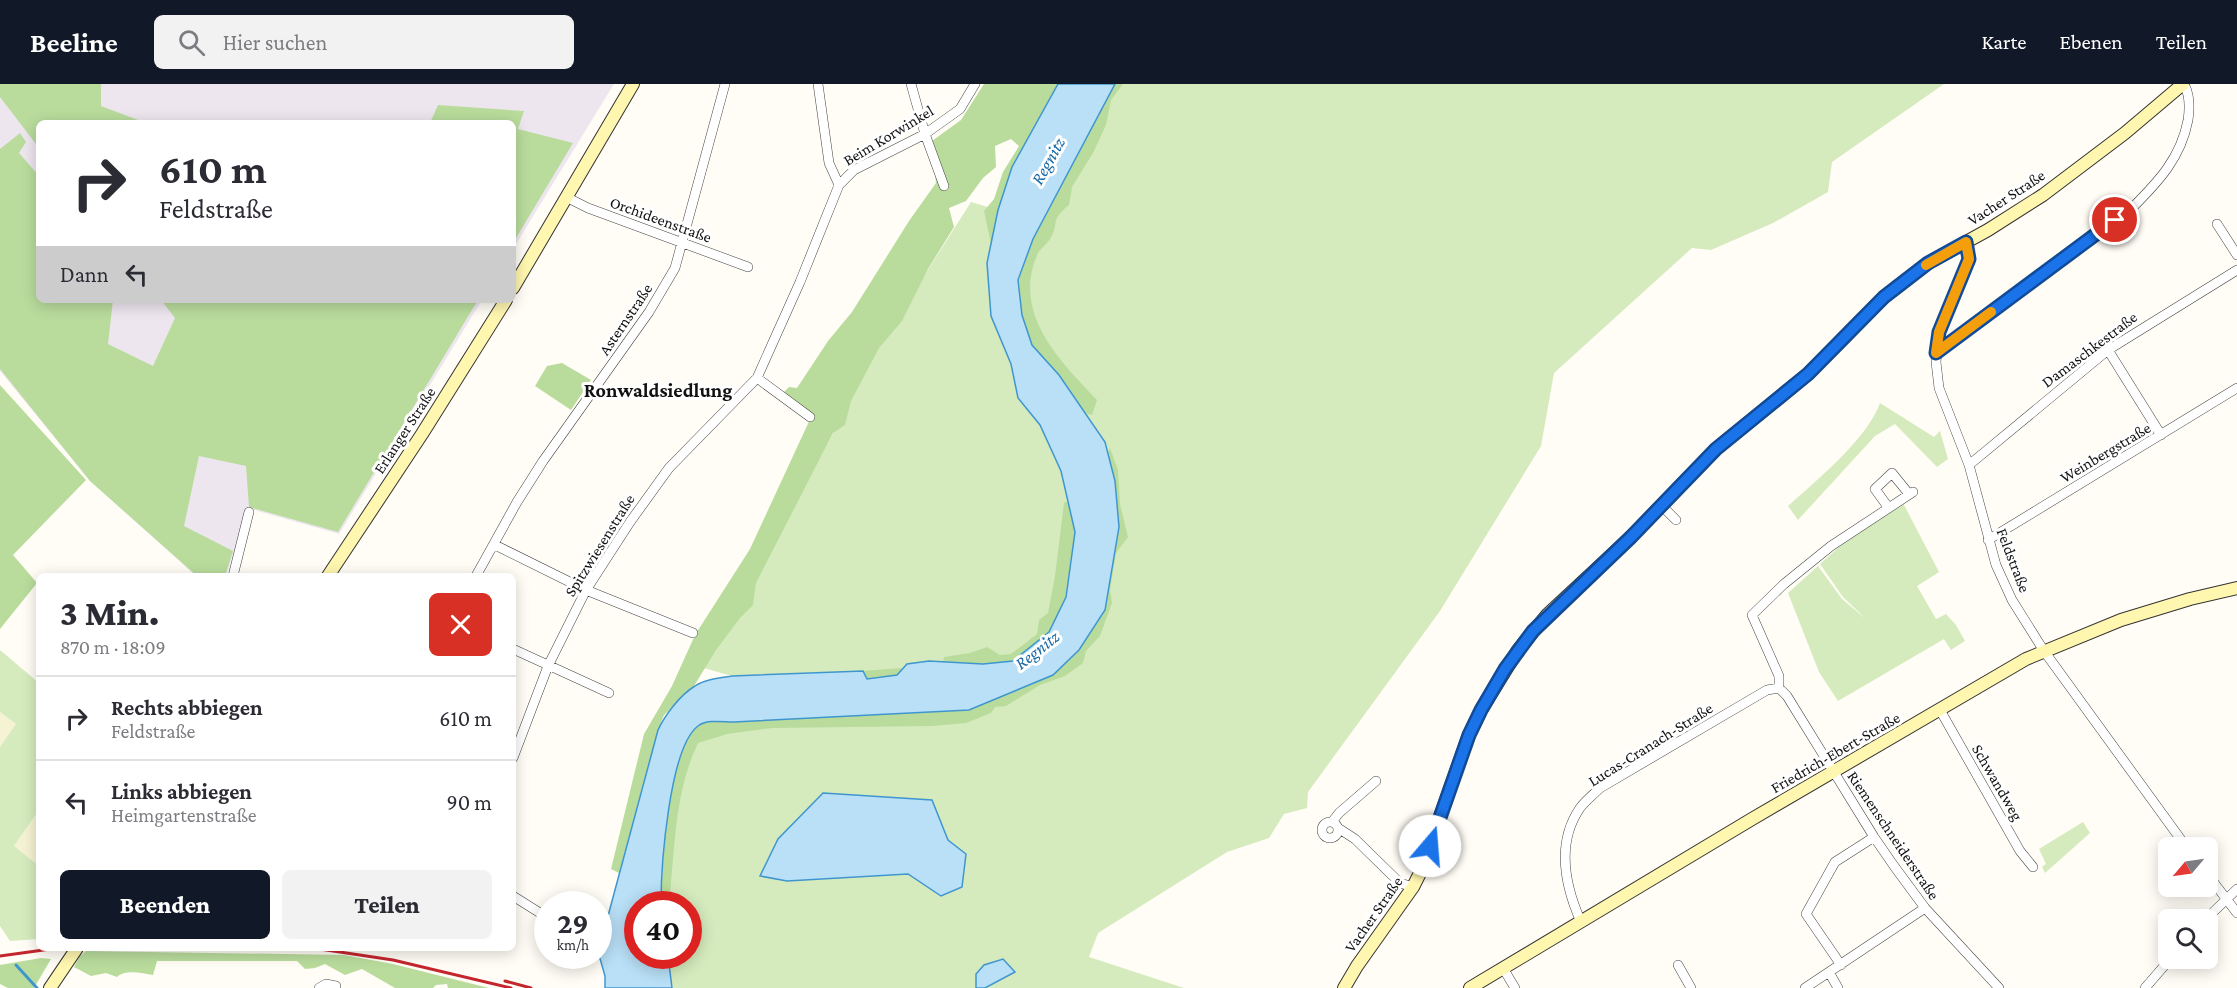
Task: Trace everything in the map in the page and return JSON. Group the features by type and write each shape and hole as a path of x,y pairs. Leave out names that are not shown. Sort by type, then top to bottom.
{"street":[{"path":"516,283 633,84"},
{"name":"Asternstraße","path":"478,573 517,502 543,461 662,292 675,268 725,84"},
{"path":"818,84 829,163 838,185"},
{"path":"911,84 925,134 944,186"},
{"name":"Beim Korwinkel","path":"838,185 854,170 925,134 960,109 975,84"},
{"path":"1936,353 2132,208 2158,181 2176,157 2186,133 2189,93 2184,84"},
{"name":"Vacher Straße","path":"1344,988 1413,887 1425,863 1469,735 1485,703 1518,650 1547,615 1618,549 1716,449 1808,374 1884,297 1928,263 2043,195 2125,133 2184,84"},
{"name":"Spitzwiesenstraße","path":"516,750 548,666 586,590 630,522 669,468 757,378 800,282 838,185"},
{"name":"Orchideenstraße","path":"566,197 588,208 747,267"},
{"path":"2217,224 2237,255"},
{"name":"Feldstraße","path":"1966,242 1969,259 1939,332 1936,353 1939,388 1969,465 1996,565 2012,600 2044,651 2179,837"},
{"name":"Damaschkestraße","path":"1969,465 2108,350 2237,270"},
{"name":"Erlanger Straße","path":"330,573 422,434 504,303"},
{"path":"2108,350 2161,435"},
{"path":"757,378 810,417"},
{"name":"Weinbergstraße","path":"1988,540 2237,388"},
{"name":"Riemenschneiderstraße","path":"1888,507 1875,489 1892,473 1911,493 1831,546 1784,584 1752,615 1779,676 1779,688 1787,696 1874,837 1925,908 1999,988"},
{"path":"1661,506 1676,520"},
{"path":"234,573 249,512"},
{"path":"495,545 586,590 693,633"},
{"name":"Friedrich-Ebert-Straße","path":"1470,988 2026,659 2121,620 2167,605 2237,588"},
{"path":"516,650 609,693"},
{"name":"Lucas-Cranach-Straße","path":"1581,922 1565,876 1566,846 1580,808 1600,788 1767,690 1779,688"},
{"name":"Schwandweg","path":"1940,710 2016,844 2033,867"},
{"path":"1376,781 1339,813 1335,825 1355,839 1400,883 1413,887"},
{"path":"1840,965 1806,914 1835,862 1874,837"},
{"path":"2218,889 2237,913"},
{"path":"2216,909 2237,889"},
{"path":"516,898 534,909"},
{"path":"1805,988 1925,908"},
{"path":"50,988 75,951"},
{"path":"1678,965 1691,988"},
{"path":"1503,968 1515,988"},
{"path":"2145,988 2161,969"},
{"path":"1829,972 1838,988"},
{"path":"319,988 326,984 336,986"}],"shaded area":[{"path":"0,84 614,84 516,244 516,120 36,120 36,303 480,303 339,534 250,509 227,573 193,573 90,481 0,371"},
{"path":"0,712 17,724 0,747"},
{"path":"36,814 36,864 14,846"}],"green space":[{"path":"0,84 101,84 101,106 138,120 36,120 36,144 0,97"},
{"path":"984,84 1058,84 1012,168 991,244 984,211 994,199 1003,172 1019,146 1011,139 995,146 996,167 983,178 966,201 949,208 954,227 928,269 902,321 879,348 851,401 845,425 833,433 756,583 753,605 716,650 694,686 664,715 619,873 611,869 644,734 672,686 695,635 750,549 812,415 782,394 789,387 797,388 828,341 852,312 909,221 936,183 932,141 961,120"},
{"path":"1115,84 1944,84 1832,162 1828,192 1773,223 1711,250 1692,248 1554,373 1541,446 1440,611 1308,792 1307,808 1284,814 1269,838 1227,852 1098,933 1089,957 1184,988 985,988 1015,972 1003,959 984,965 976,974 976,988 672,988 670,969 702,969 702,891 662,891 664,837 679,760 699,725 710,721 734,722 851,715 1053,675 1119,527 1115,481 1105,442 1059,375 1022,315 1018,280 1033,239","holes":["932,800 948,840 966,854 941,896 908,874 787,881"]},
{"path":"1115,84 1123,84 1111,100 1106,125 1093,153 1072,187 1069,205 1059,215 1053,234 1038,253 1031,275 1030,296 1043,334 1068,369 1097,400 1092,415 1085,413 1032,346 1022,316 1019,280 1033,239"},
{"path":"438,105 524,111 518,129 573,143 516,238 516,120 431,120"},
{"path":"20,133 26,142 19,153 36,173 36,303 113,303 108,344 153,366 175,318 163,303 476,303 338,532 249,507 246,466 199,456 184,526 233,551 226,573 194,573 90,481 0,369 0,149"},
{"path":"971,202 998,210 991,316 1011,364 1018,398 1040,425 1061,471 1075,532 1066,597 1049,632 1013,662 983,664 929,661 907,664 897,675 866,679 862,671 732,676 697,666 784,526 877,350"},
{"path":"562,363 591,380 571,410 535,386 547,366"},
{"path":"0,385 86,480 13,555 36,584 0,629"},
{"path":"1880,403 1934,437 1940,431 1948,459 1937,467 1895,424 1875,436 1798,520 1788,506 1853,445 1874,417"},
{"path":"1110,448 1118,470 1120,504 1128,537 1116,553 1110,590 1112,603 1100,636 1086,651 1083,663 1065,676 1040,685 1006,706 995,707 991,713 966,723 932,726 772,728 727,734 698,743 690,762 680,802 670,891 662,891 665,837 673,782 688,738 698,726 715,721 734,722 969,710 1053,675 1118,527 1114,480 1108,452"},
{"path":"1068,501 1075,532 1065,598 1050,632 1013,661 983,664 943,662 944,657 970,653 987,647 1000,655 1011,654 1037,634 1039,620 1048,613 1064,503"},
{"path":"1903,503 1939,572 1917,586 1936,619 1946,614 1956,625 1965,641 1951,650 1944,639 1838,701 1819,672 1788,593 1818,566 1842,599 1866,619 1843,597 1820,564 1839,547"},
{"path":"0,650 36,680 36,814 14,846 36,864 36,939 10,941 0,926 0,747 16,724 0,712"},
{"path":"902,668 897,675 866,679 862,671"},
{"path":"2083,822 2090,833 2045,873 2042,867 2046,864 2039,849"},
{"path":"86,951 344,955 393,964 489,988 448,988 447,984 436,985 433,988 395,988 362,969 345,975 325,964 305,969 297,961 157,961 153,975 129,972 117,977 106,973 91,976 74,967"},
{"path":"41,958 51,959 34,988 8,988 0,984 0,965"}],"water":[{"name":"Regnitz","path":"1058,84 1115,84 1033,239 1018,280 1022,315 1032,345 1059,375 1105,442 1115,481 1119,527 1105,610 1079,650 1053,675 969,710 710,722 698,726 688,738 674,782 665,837 662,891 624,891 624,969 670,969 672,988 605,988 603,969 612,969 612,901 658,730 674,706 689,690 703,682 732,676 863,671 867,679 897,675 907,664 929,661 983,664 1013,661 1049,632 1066,597 1075,532 1061,471 1040,425 1018,398 1011,364 991,316 987,263 998,210 1012,167"},
{"path":"823,793 932,800 948,840 966,854 962,887 941,896 908,874 787,881 760,876 778,839"},
{"path":"1003,959 1015,972 985,988 976,988 976,974 984,965"}],"waterway":[{"path":"16,965 37,988"}],"railway":[{"path":"0,956 36,951"},
{"path":"333,951 393,960 511,988"},
{"path":"505,981 531,988"}],"slow traffic":[{"path":"1926,265 1966,242 1969,259 1939,332 1936,353 1991,312"}],"district":[{"name":"Ronwaldsiedlung","path":"658,390"}],"route":[{"path":"1430,846 1469,735 1493,688 1518,650 1547,615 1631,537 1716,449 1808,374 1884,297 1928,263 1966,242 1969,259 1939,332 1936,353 2115,220"}]}
